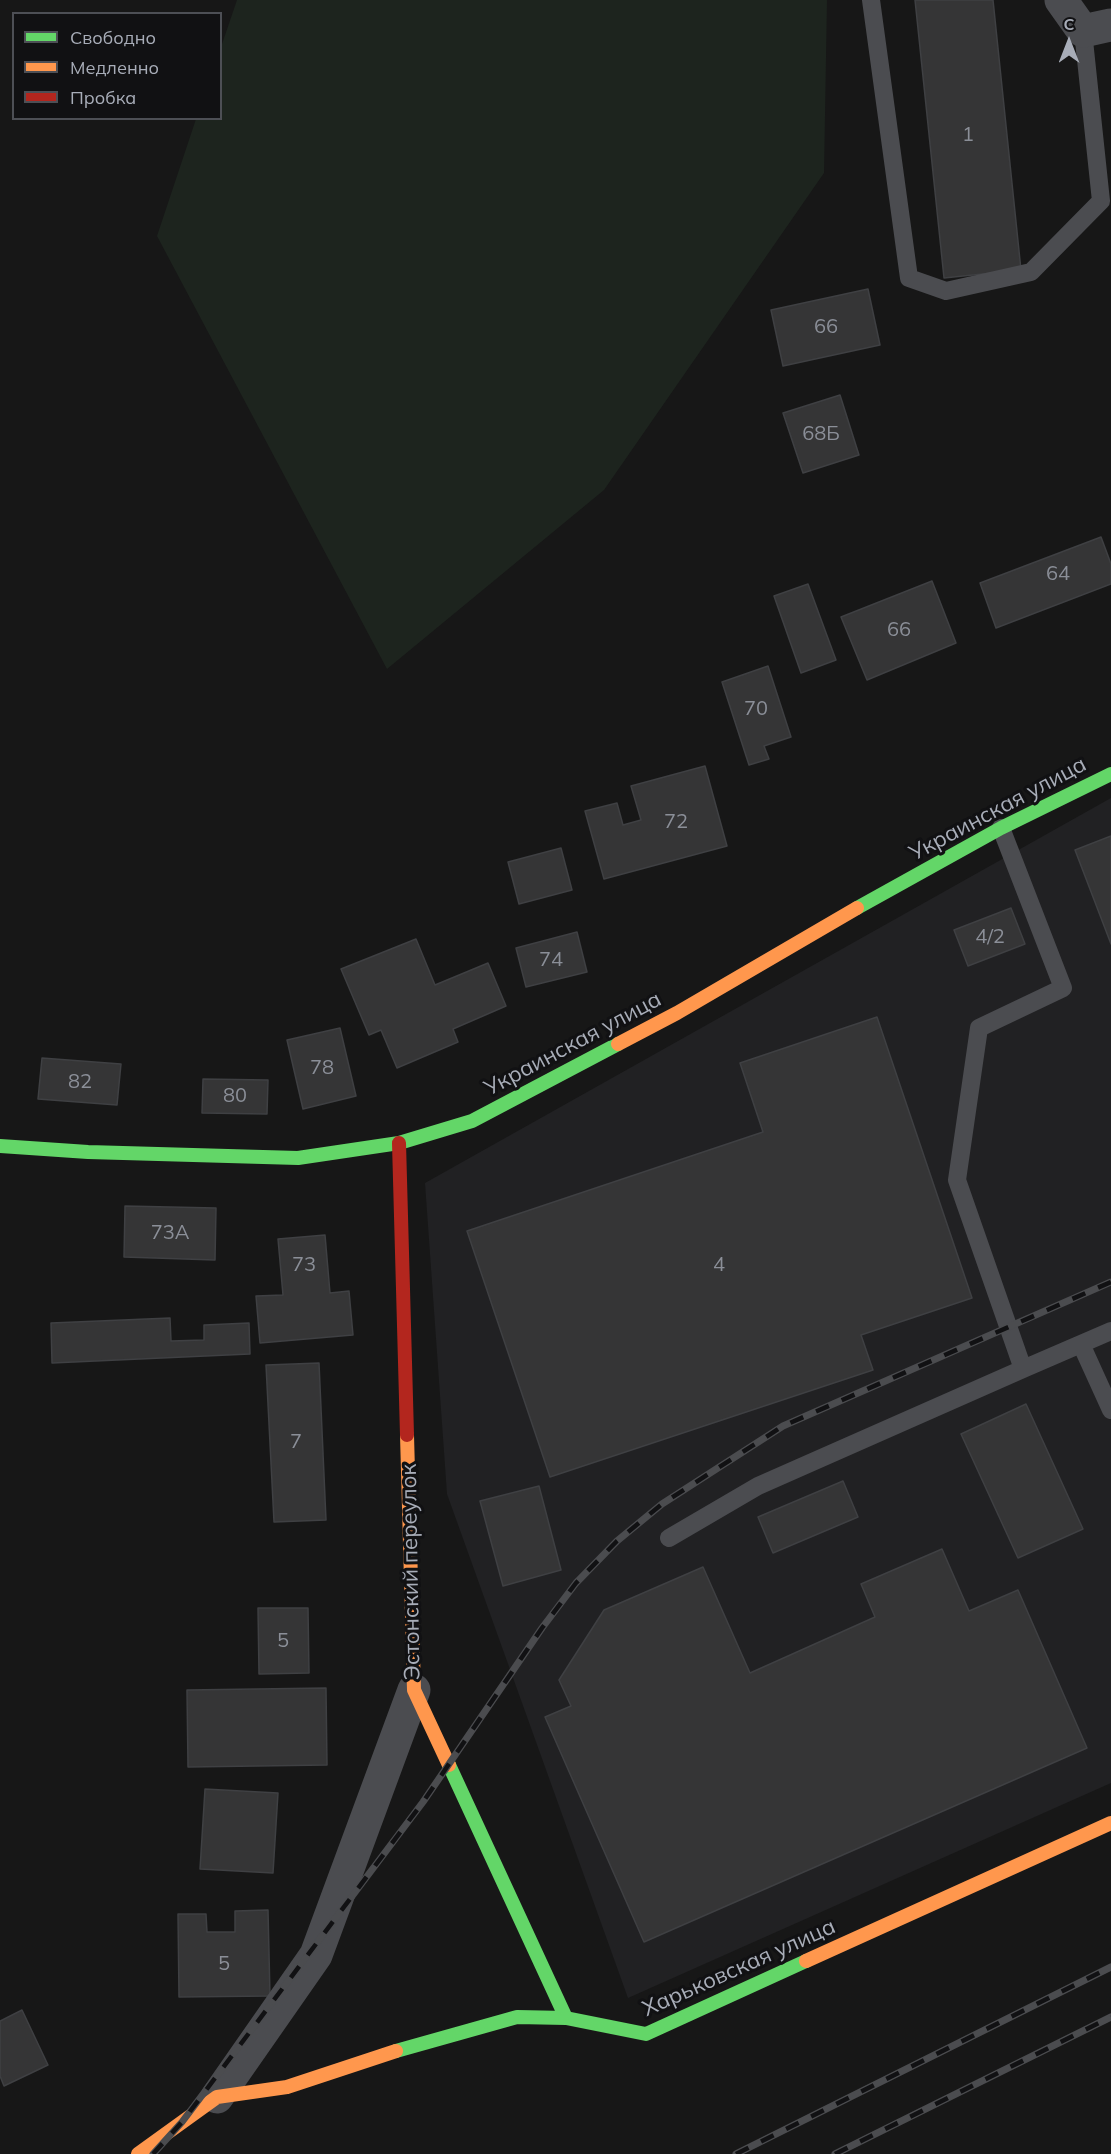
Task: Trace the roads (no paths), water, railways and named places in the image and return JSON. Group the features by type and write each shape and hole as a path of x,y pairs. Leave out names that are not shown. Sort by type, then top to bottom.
{"street":[{"path":"1061,0 1097,28"},
{"name":"Украинская улица","path":"0,1146 88,1152 298,1158 399,1143 472,1121 677,1013 846,914 1001,828 1111,774"},
{"name":"Эстонский переулок","path":"216,2097 316,1955 414,1690 399,1143"},
{"path":"414,1690 566,2018"},
{"name":"Харьковская улица","path":"138,2154 216,2097 287,2088 407,2047 517,2017 566,2018 646,2034 1111,1823"}],"lane":[{"path":"871,0 909,278 946,291 1031,272 1101,201 1097,28"},
{"path":"1001,828 1063,988 979,1028 957,1180 1023,1369"},
{"path":"669,1538 758,1486 1111,1331"},
{"path":"1081,1344 1111,1410"}],"railway":[{"path":"153,2154 182,2122 423,1802 542,1628 576,1583 617,1541 662,1504 783,1426 1111,1282"},
{"path":"736,2154 1111,1967"},
{"path":"835,2154 1111,2017"}]}
